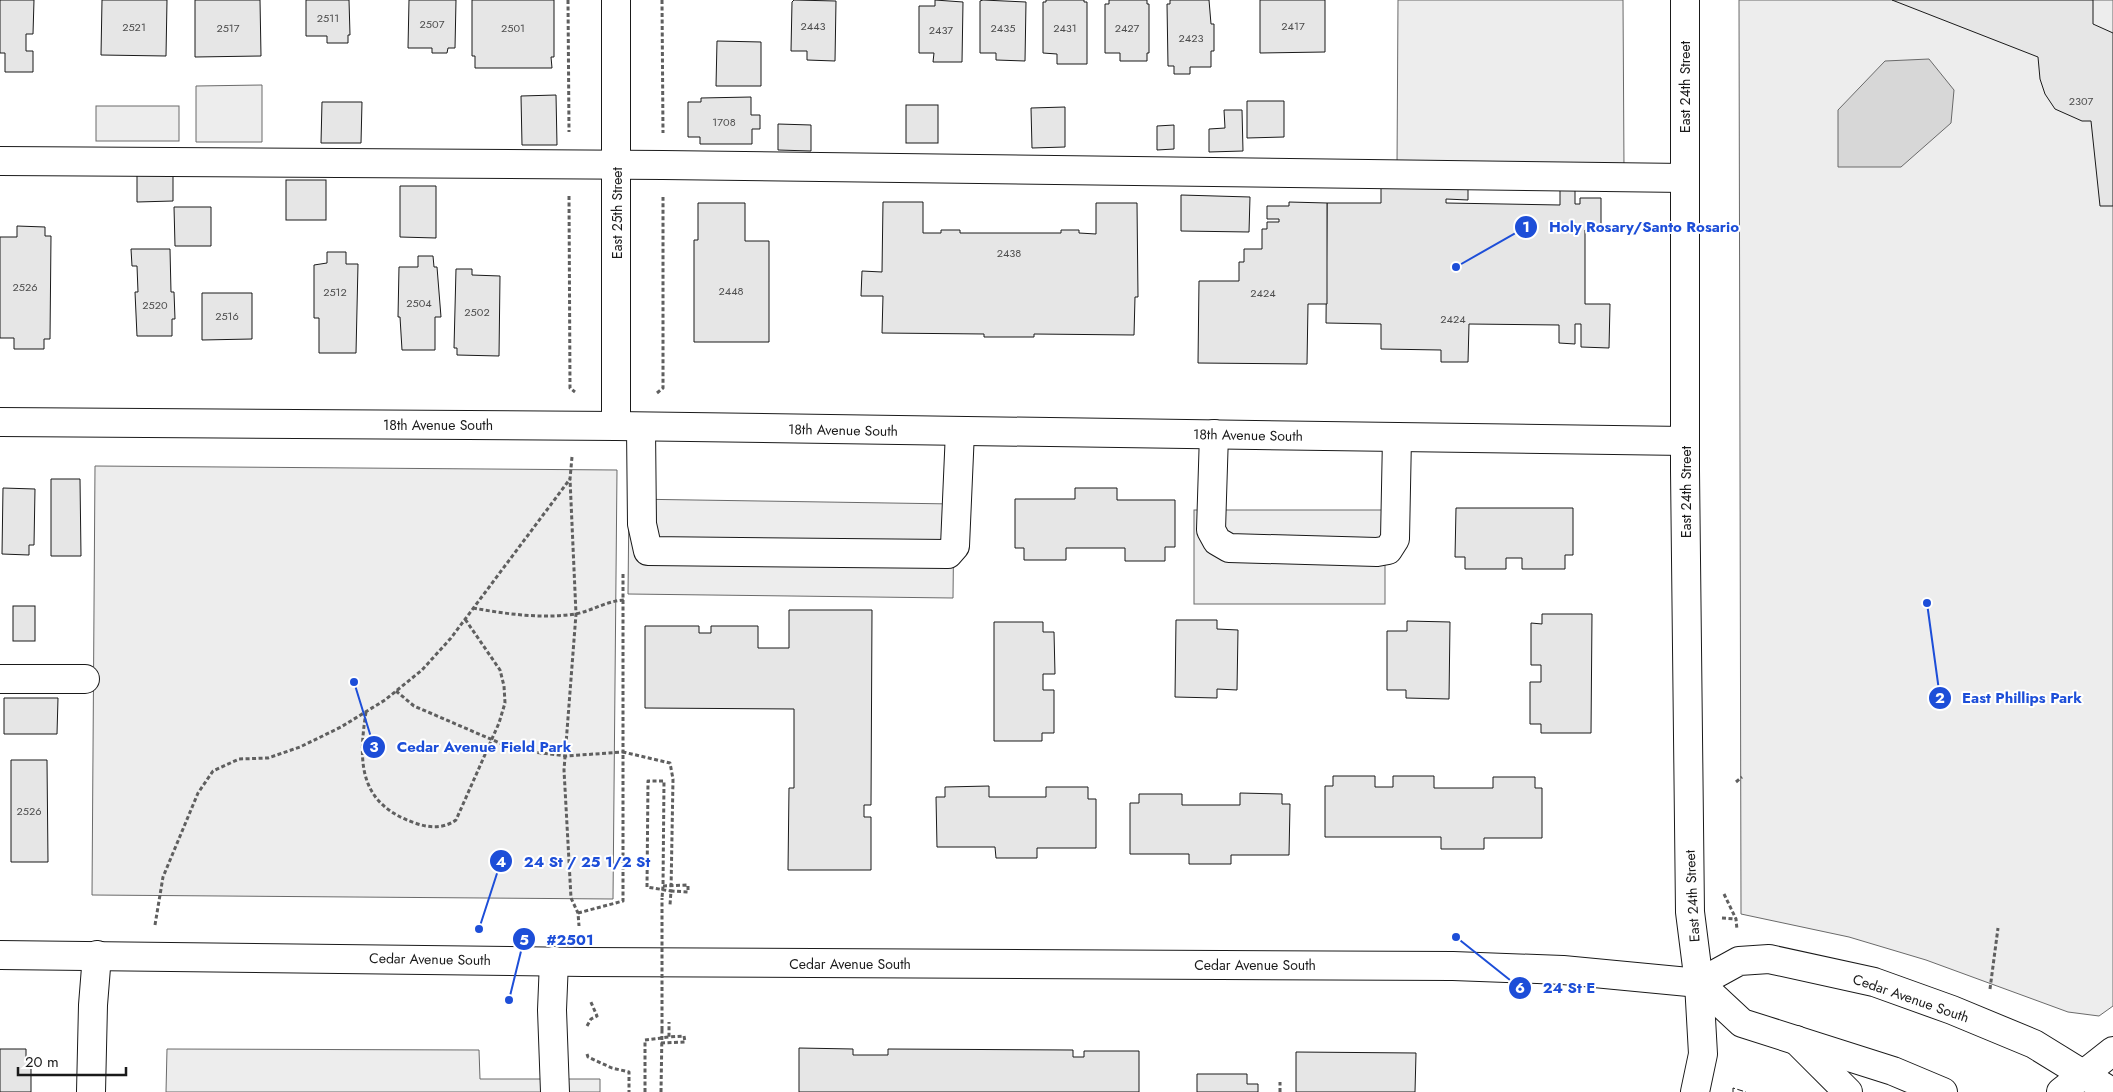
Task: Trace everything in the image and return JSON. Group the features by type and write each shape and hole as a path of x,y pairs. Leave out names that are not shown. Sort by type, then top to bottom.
{"main road":[{"name":"East 25th Street","path":"616,0 617,164 628,427 642,524 648,551 948,554 955,546 960,431"},
{"name":"East 24th Street","path":"1685,0 1685,441 1690,912 1699,983 1702,1054 1695,1092"},
{"path":"0,161 617,164 1685,178"},
{"name":"18th Avenue South","path":"0,422 628,427 1685,441"},
{"path":"1214,434 1211,530 1217,541 1229,548 1376,552 1388,550 1395,539 1397,437"},
{"path":"0,679 85,679"},
{"name":"Cedar Avenue South","path":"0,955 554,961 1453,966 1563,970 1699,983 1739,961 1769,959 1874,982 1952,1010 2034,1044 2112,1092"},
{"path":"90,1092 97,955"},
{"path":"554,961 552,1010 555,1092"},
{"path":"1699,983 1742,1023 1893,1070 1943,1092"},
{"path":"1796,1040 1848,1092"},
{"path":"2061,1092 2084,1076 2113,1051"}],"path":[{"path":"650,397 663,388 662,0"},
{"path":"572,454 570,479 576,614 564,770 571,898 578,913 579,926"},
{"path":"156,956 155,921 163,877 198,793 213,771 238,759 268,758 300,747 341,727 366,712 422,670 465,619 570,479"},
{"path":"578,913 624,901 623,571"},
{"path":"473,608 498,613 545,616 576,614 611,601 624,600"},
{"path":"366,712 361,743 362,766 369,787 381,804 398,817 425,826 447,826 456,820 499,723 505,703 504,686 497,664 465,619"},
{"path":"396,691 414,706 516,750 566,756 623,752 670,763 673,779 670,904"},
{"path":"1736,782 1742,777"},
{"path":"662,1092 661,1043 663,886 664,781 648,781 647,887 671,891 688,892 688,885 663,886"},
{"path":"1722,918 1736,919 1737,931"},
{"path":"1990,990 1998,928"},
{"path":"586,1034 587,1025 597,1016 590,1000"},
{"path":"669,1022 669,1037"},
{"path":"645,1092 646,1040 684,1036 685,1042 661,1043"},
{"path":"586,1050 588,1057 612,1068 629,1072 629,1092"},
{"path":"1280,1082 1280,1092"}],"shaded area":[{"path":"1398,0 1623,0 1624,169 1397,167"},
{"path":"1739,0 2113,0 2113,1006 2099,1016 2068,1012 1926,960 1849,937 1741,914"},
{"path":"1929,59 1954,90 1951,123 1901,167 1838,167 1838,110 1885,61"},
{"path":"262,85 262,142 196,142 196,86"},
{"path":"96,106 179,106 179,141 96,141"},
{"path":"95,466 617,470 613,899 92,895"},
{"path":"629,499 954,504 953,598 628,594"},
{"path":"1194,510 1385,510 1385,604 1194,604"},
{"path":"167,1049 479,1050 480,1079 600,1079 600,1092 166,1092"}],"building":[{"path":"0,0 34,0 33,34 26,34 26,51 33,51 33,72 5,72 5,53 0,53"},
{"path":"102,0 167,0 166,56 101,55"},
{"path":"195,0 260,0 261,56 195,57"},
{"path":"306,0 349,0 350,35 348,35 348,43 327,43 327,36 306,36"},
{"path":"409,0 456,0 455,48 448,48 447,53 432,53 432,48 408,48"},
{"path":"472,0 554,0 554,57 551,57 552,68 475,68 475,56 472,56"},
{"path":"794,0 836,1 835,61 807,60 807,51 791,51 792,2"},
{"path":"935,0 963,2 962,62 933,62 934,53 919,53 919,6 935,6"},
{"path":"1046,0 1084,0 1084,2 1087,2 1087,64 1057,64 1057,54 1043,53 1043,2 1046,2"},
{"path":"1109,0 1147,0 1147,4 1149,4 1149,53 1147,53 1147,61 1120,61 1120,53 1105,53 1105,4 1109,4"},
{"path":"1170,0 1209,0 1211,24 1214,24 1214,51 1211,51 1211,67 1190,67 1190,74 1174,74 1174,66 1168,66 1167,4 1170,4"},
{"path":"1260,0 1325,0 1325,52 1260,53"},
{"path":"1892,0 2093,0 2093,24 2113,33 2113,206 2100,206 2091,121 2082,121 2055,109 2045,94 2040,79 2038,57"},
{"path":"980,1 1026,2 1025,61 996,60 996,53 980,53"},
{"path":"717,41 761,42 761,86 716,86"},
{"path":"556,95 557,145 522,145 521,96"},
{"path":"751,97 751,115 760,115 760,129 752,129 752,144 700,144 700,137 688,137 688,102 701,102 701,98"},
{"path":"1247,101 1284,101 1284,137 1247,138"},
{"path":"322,102 362,102 361,143 321,143"},
{"path":"906,105 938,105 938,143 906,143"},
{"path":"1065,107 1065,147 1032,148 1031,108"},
{"path":"1224,110 1242,110 1243,151 1209,152 1209,129 1225,128"},
{"path":"778,124 811,125 811,151 778,150"},
{"path":"1174,125 1174,149 1157,150 1157,126"},
{"path":"173,172 173,201 137,202 137,173"},
{"path":"1381,176 1468,179 1468,200 1446,199 1446,203 1560,205 1560,185 1575,185 1575,204 1580,204 1580,198 1601,198 1601,230 1585,230 1585,304 1610,304 1609,348 1581,347 1581,324 1575,324 1575,344 1559,343 1559,325 1469,324 1468,362 1441,362 1441,350 1381,349 1381,324 1326,323 1327,203 1381,203"},
{"path":"286,180 326,180 326,220 286,220"},
{"path":"400,186 436,186 436,238 400,237"},
{"path":"1181,195 1250,197 1249,232 1181,231"},
{"path":"883,202 923,202 923,233 941,233 941,230 960,230 960,233 1061,233 1061,230 1079,230 1079,233 1096,234 1096,203 1137,203 1138,297 1135,297 1134,335 1034,334 1034,337 984,337 984,334 882,333 883,296 861,296 862,271 882,272"},
{"path":"1289,202 1327,203 1327,304 1308,304 1307,364 1198,363 1199,281 1239,281 1239,262 1244,262 1244,249 1262,249 1262,229 1267,229 1267,222 1279,222 1279,219 1267,219 1267,206 1289,206"},
{"path":"698,203 745,203 745,241 769,241 769,342 694,342 694,240 698,240"},
{"path":"174,207 211,207 211,246 175,246"},
{"path":"17,226 45,227 45,236 51,236 50,339 44,339 44,349 14,349 14,338 0,338 0,237 17,237"},
{"path":"131,249 170,249 171,292 174,292 175,319 172,319 172,336 137,336 135,292 138,292 137,266 132,266"},
{"path":"327,252 346,252 346,264 358,264 356,353 319,353 319,318 314,318 314,265 327,263"},
{"path":"418,256 433,256 434,267 437,267 441,317 435,317 435,350 402,350 400,317 398,317 399,267 418,267"},
{"path":"456,269 472,269 472,275 500,276 499,356 457,355 457,348 454,348"},
{"path":"202,293 252,293 252,339 202,340"},
{"path":"51,479 80,479 81,556 51,556"},
{"path":"3,488 35,489 34,545 29,545 29,555 2,554"},
{"path":"1075,488 1117,488 1117,500 1175,500 1175,547 1165,547 1165,561 1125,561 1125,548 1066,548 1066,560 1024,560 1024,548 1015,548 1015,499 1075,499"},
{"path":"1456,508 1573,508 1573,555 1565,555 1565,569 1522,569 1522,558 1506,558 1506,569 1465,569 1465,557 1455,557"},
{"path":"13,606 35,606 35,641 13,641"},
{"path":"789,610 872,610 871,805 864,805 864,817 871,817 871,870 788,870 789,788 794,788 794,709 645,708 645,626 699,626 699,633 711,633 711,626 758,626 758,648 789,648"},
{"path":"1542,614 1592,614 1591,733 1541,733 1541,724 1530,724 1530,682 1541,682 1541,665 1531,665 1531,623 1542,624"},
{"path":"1176,620 1217,620 1217,629 1238,630 1237,690 1217,689 1217,698 1175,697"},
{"path":"1407,621 1450,622 1449,699 1406,698 1406,690 1387,690 1387,631 1407,631"},
{"path":"994,622 1043,622 1043,632 1054,632 1055,674 1043,674 1043,690 1054,690 1054,733 1042,733 1042,741 994,741"},
{"path":"4,698 58,698 57,734 4,734"},
{"path":"11,760 47,760 48,862 11,862"},
{"path":"1333,776 1375,776 1375,787 1393,787 1393,776 1434,776 1434,788 1493,788 1493,777 1535,777 1535,788 1542,788 1542,838 1484,838 1484,849 1441,849 1441,837 1325,837 1325,786 1333,786"},
{"path":"989,786 989,797 1046,797 1046,787 1088,787 1088,799 1096,799 1096,848 1037,848 1037,858 996,858 995,847 937,847 936,797 945,797 945,787"},
{"path":"1240,793 1282,794 1282,804 1290,804 1289,855 1231,855 1231,864 1189,864 1189,854 1130,854 1130,803 1139,803 1139,794 1182,794 1182,805 1240,805"},
{"path":"799,1048 853,1049 853,1055 888,1055 888,1049 1073,1050 1073,1057 1084,1057 1084,1051 1139,1051 1139,1092 799,1092"},
{"path":"0,1049 26,1049 26,1061 31,1061 31,1092 0,1092"},
{"path":"1296,1052 1416,1053 1415,1092 1296,1092"},
{"path":"1197,1074 1247,1074 1247,1084 1258,1084 1258,1092 1197,1092"}],"fence":[{"path":"1733,1092 1733,1088 1746,1092"}],"place":[{"name":"Holy Rosary/Santo Rosario","path":"1456,267"},
{"name":"East Phillips Park","path":"1927,603"},
{"name":"Cedar Avenue Field Park","path":"354,682"},
{"name":"24 St / 25 1/2 St","path":"479,929"},
{"name":"24 St E","path":"1456,937"},
{"name":"#2501","path":"509,1000"}]}
